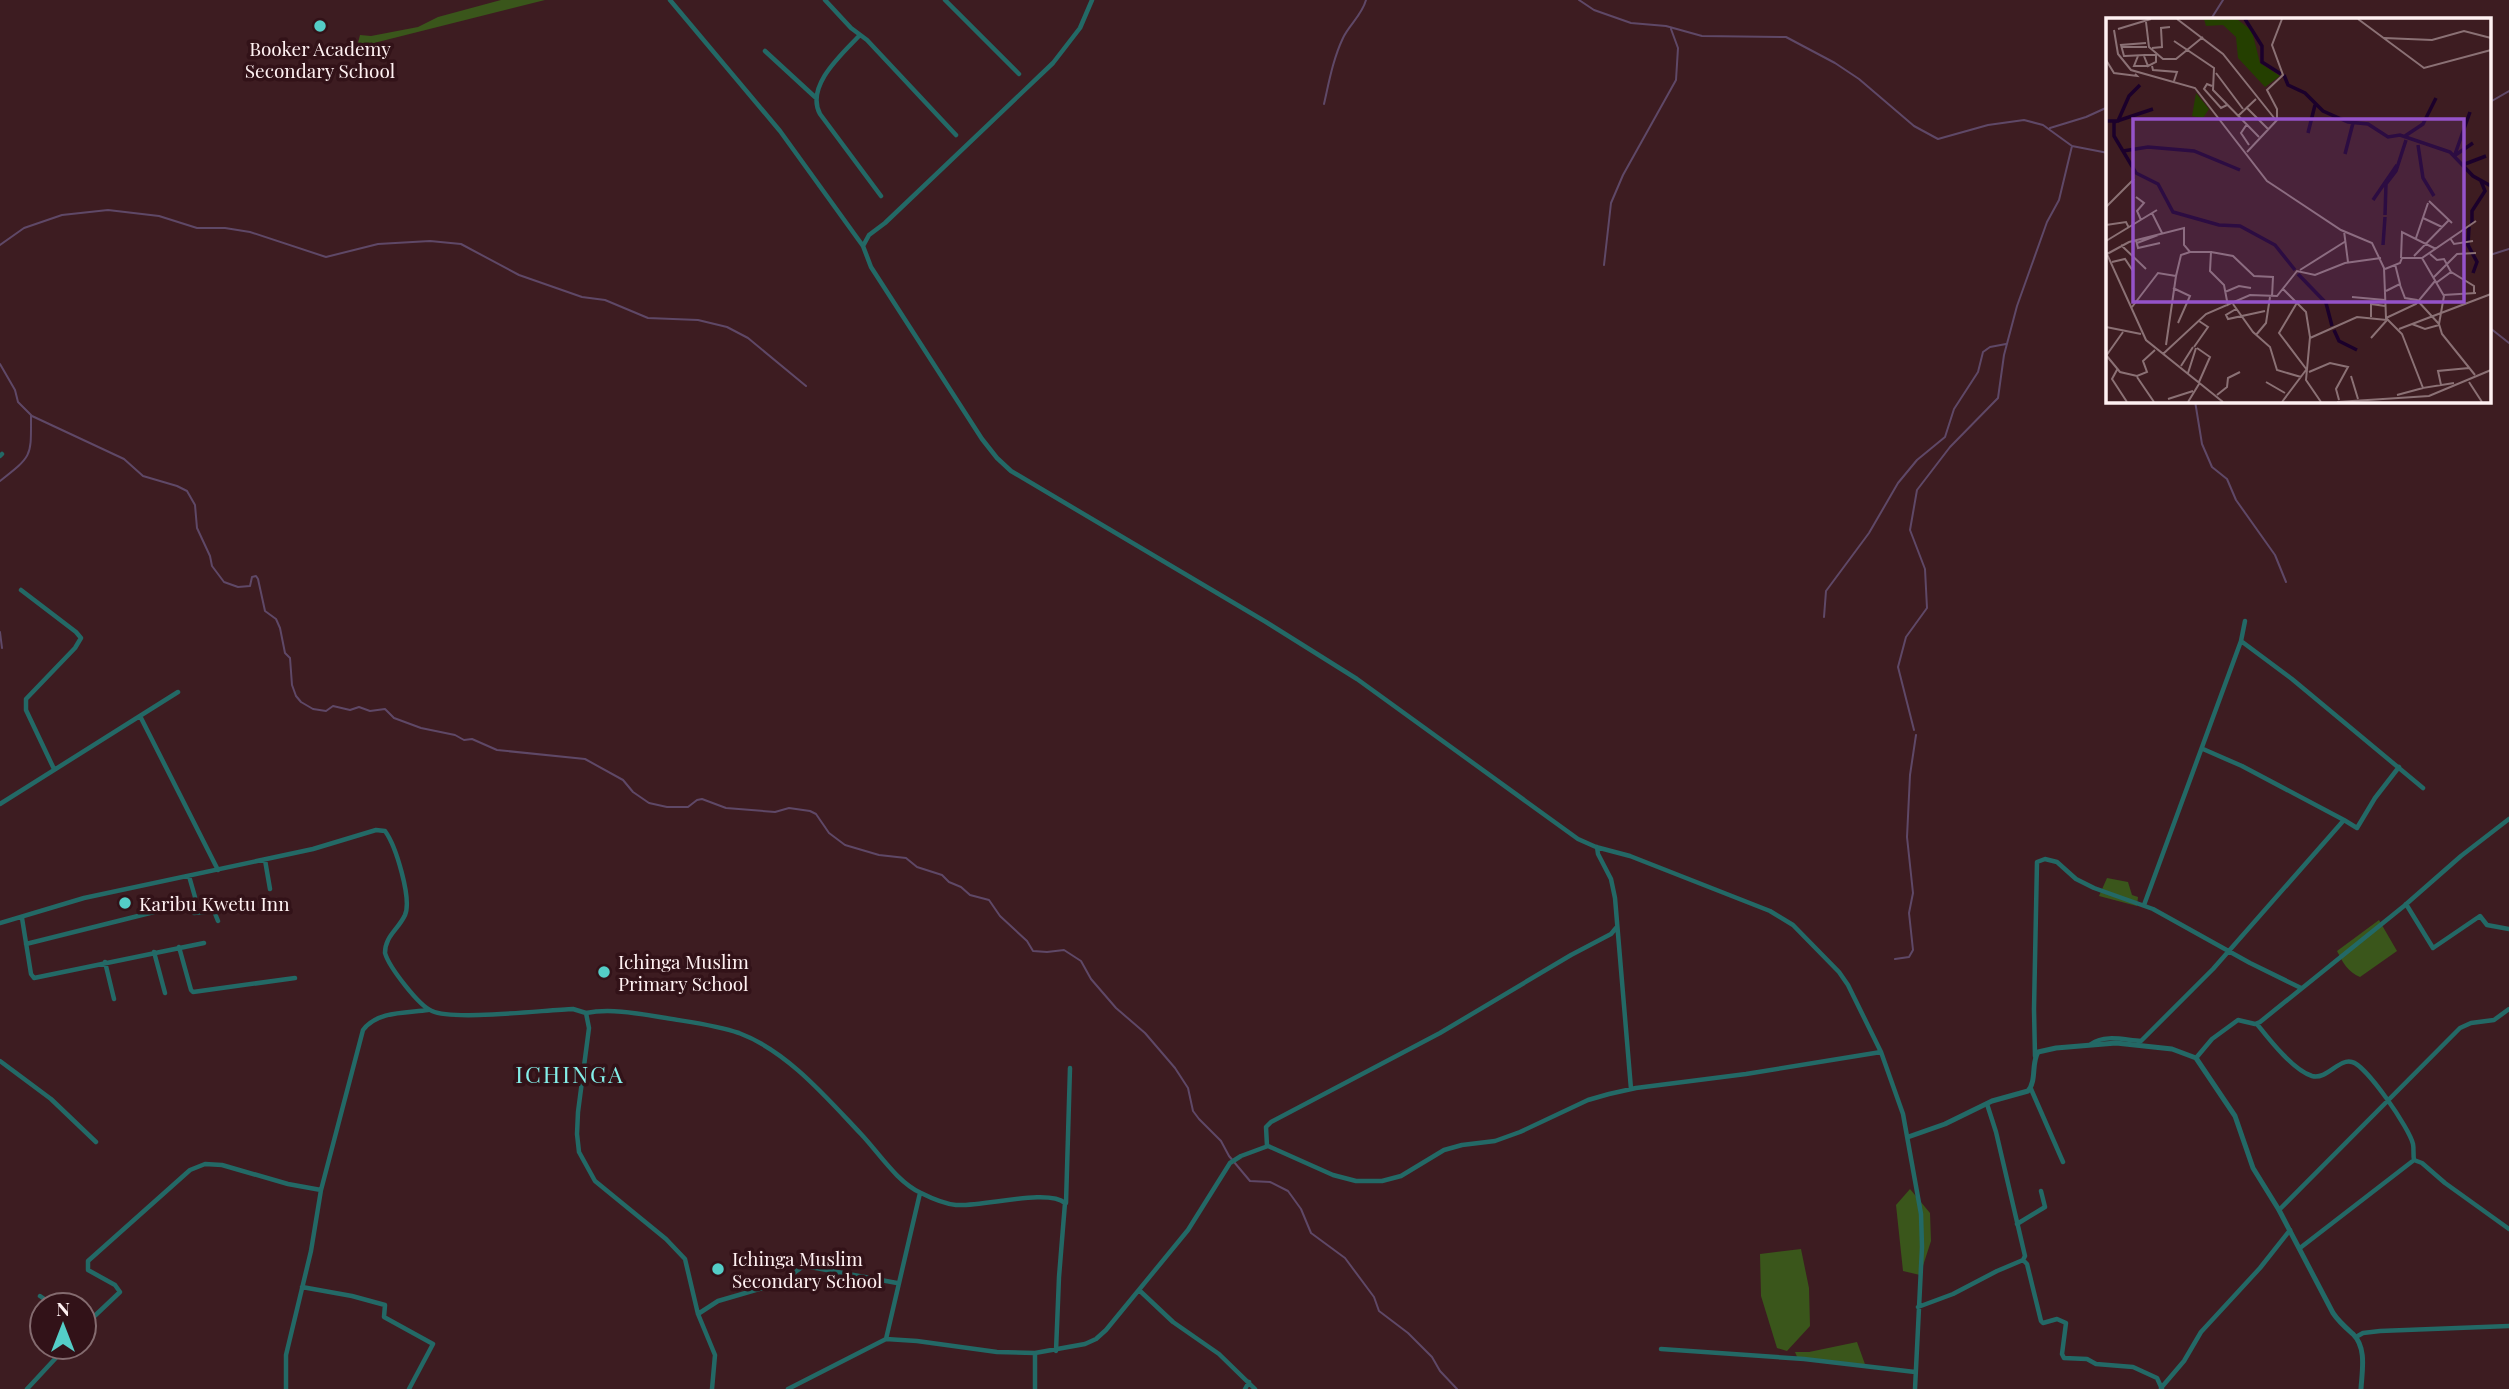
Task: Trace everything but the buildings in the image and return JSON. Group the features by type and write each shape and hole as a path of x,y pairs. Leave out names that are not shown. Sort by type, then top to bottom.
{"street":[{"path":"670,0 780,131 863,246 871,267 982,439 1011,471 1357,679 1578,839 1700,882 1770,911 1793,925 1844,978 1881,1052 1903,1114 1908,1138 1922,1224 1914,1389"},
{"path":"825,0 956,135"},
{"path":"945,0 1019,74"},
{"path":"863,246 869,234 885,223 1053,63 1080,28 1092,0"},
{"path":"860,35 828,72 815,103 820,114 881,196"},
{"path":"765,51 816,97"},
{"path":"21,590 80,636 75,648 28,695 25,702 26,710 54,769"},
{"path":"2144,905 2203,749 2241,640 2245,621"},
{"path":"2241,640 2423,788"},
{"path":"0,804 178,692"},
{"path":"140,716 218,870"},
{"path":"2203,749 2242,766 2357,828 2375,798 2399,768"},
{"path":"2090,1044 2111,1038 2141,1041 2194,989 2344,820"},
{"path":"2257,1024 2461,856 2509,820"},
{"path":"0,923 84,898 313,849 376,830 385,831 405,887 407,902 405,914 386,942 385,953 415,996 429,1010"},
{"path":"1597,847 1613,887 1631,1089"},
{"path":"2063,1161 2031,1089 2035,1057 2037,862 2052,859 2088,886 2144,905 2301,989"},
{"path":"265,860 270,889"},
{"path":"26,944 192,903 195,897 189,876"},
{"path":"192,903 194,913 214,911 218,921"},
{"path":"2406,904 2433,948 2480,916 2487,925 2509,929"},
{"path":"22,918 34,978 204,943"},
{"path":"1267,1146 1266,1128 1271,1122 1440,1032 1611,934 1616,928"},
{"path":"179,947 193,992 295,978"},
{"path":"153,953 165,993"},
{"path":"105,962 114,999"},
{"path":"286,1389 286,1355 321,1190 363,1030 382,1017 429,1010 451,1015 581,1009 586,1013 589,1028 576,1134 579,1152 595,1181 666,1239 685,1259 698,1314 715,1355 712,1389"},
{"path":"2280,1210 2460,1028 2471,1023 2494,1020 2509,1009"},
{"path":"586,1013 652,1016 730,1030 769,1048 799,1072 894,1170 920,1193 957,1205 1061,1196 1067,1191"},
{"path":"2196,1058 2212,1039 2238,1020 2257,1024 2288,1059 2309,1074 2320,1076 2346,1062 2353,1062 2388,1099 2413,1144 2414,1160"},
{"path":"2035,1057 2038,1052 2116,1043 2172,1049 2196,1058 2235,1116 2249,1160 2280,1210 2339,1322 2356,1337 2362,1357 2361,1389"},
{"path":"788,1389 886,1339 990,1352 1035,1353 1056,1351 1096,1339 1188,1230 1230,1163 1235,1158 1267,1146 1275,1147 1301,1162 1333,1175 1356,1181 1382,1181 1401,1176 1444,1150 1495,1141 1543,1123 1588,1100 1631,1089 1881,1052"},
{"path":"0,1061 51,1099 96,1142"},
{"path":"1056,1351 1067,1191 1070,1068"},
{"path":"1908,1138 1987,1104 2031,1089"},
{"path":"1987,1104 2018,1224 2025,1256 2023,1260"},
{"path":"2414,1160 2422,1163 2445,1184 2509,1229"},
{"path":"2300,1248 2414,1160"},
{"path":"98,1313 120,1292 115,1285 88,1270 88,1261 167,1189 197,1166 212,1163 288,1185 321,1190"},
{"path":"2018,1224 2045,1207 2041,1191"},
{"path":"886,1339 920,1193"},
{"path":"1053,1197 1065,1203"},
{"path":"2023,1260 2027,1264 2041,1321 2043,1323 2057,1319 2066,1323 2062,1354 2064,1358 2133,1367 2157,1378 2161,1389 2184,1362 2201,1332 2260,1268 2290,1230"},
{"path":"1918,1307 1953,1294 2023,1260"},
{"path":"698,1314 718,1301 780,1283 788,1279 797,1268 804,1266 897,1283"},
{"path":"302,1287 385,1305 384,1317 433,1344 409,1389"},
{"path":"1139,1290 1173,1322 1219,1354 1255,1389"},
{"path":"2356,1337 2363,1333 2380,1331 2509,1326"},
{"path":"1661,1349 1804,1359 1915,1372"},
{"path":"1035,1353 1035,1389"},
{"path":"27,1389 53,1361"},
{"path":"1245,1389 1249,1382"}],"green space":[{"path":"501,0 545,0 362,46 358,43 360,35 371,36 418,27 438,17"},
{"path":"2107,878 2128,882 2132,895 2138,897 2137,906 2099,896"},
{"path":"2379,920 2397,951 2360,977 2346,967 2337,951"},
{"path":"1910,1189 1930,1213 1931,1241 1920,1275 1903,1271 1896,1205"},
{"path":"1801,1249 1809,1288 1810,1326 1787,1351 1777,1348 1761,1296 1760,1254"},
{"path":"1857,1342 1866,1367 1798,1359 1795,1352 1809,1352"}],"waterway":[{"path":"1324,104 1340,46 1366,0"},
{"path":"1579,0 1594,10 1631,23 1666,26 1702,36 1786,37 1859,79 1914,126 1938,139 1988,125 2024,120 2043,125 2072,146 2106,153"},
{"path":"2212,18 2223,0"},
{"path":"1604,265 1611,203 1623,175 1676,80 1678,48 1671,29"},
{"path":"2492,101 2509,91"},
{"path":"2050,128 2106,108"},
{"path":"1914,730 1898,667 1906,637 1927,608 1925,569 1910,530 1917,490 1950,447 1998,398 2004,355 2017,306 2047,222 2059,200 2072,146"},
{"path":"0,245 24,228 62,215 108,210 159,216 197,228 225,228 250,232 326,257 378,244 430,241 461,244 519,275 582,297 605,300 648,318 698,320 727,327 748,338 806,386"},
{"path":"2492,254 2509,249"},
{"path":"2492,330 2509,343"},
{"path":"1824,617 1826,591 1869,533 1898,483 1917,460 1945,437 1954,409 1978,372 1983,352 1990,347 2006,344"},
{"path":"0,364 15,390 18,402 32,416 124,459 143,476 187,491 195,505 197,528 212,566 224,582 238,587 250,586 252,577 256,576 258,579 265,611 276,619 285,653 290,658 292,685 296,696 313,709 326,711 333,706 350,710 359,707 370,711 385,709 394,718 421,728 455,735 464,740 472,739 497,750 585,759 623,780 633,792 649,803 667,807 688,807 702,799 726,808 775,812 789,808 810,811 816,814 829,833 845,845 879,855 906,858 917,867 942,875 970,895 989,900 1000,916 1027,941 1033,951 1064,950 1081,961 1091,979 1116,1008 1145,1033 1175,1068 1188,1088 1193,1111 1221,1141 1229,1156 1250,1181 1270,1182 1288,1191 1301,1209 1311,1233 1345,1258 1374,1297 1379,1311 1408,1333 1432,1357 1440,1371 1457,1389"},
{"path":"2195,402 2202,444 2212,467 2227,479 2236,500 2275,555 2286,582"},
{"path":"0,481 19,466 28,454 31,415"},
{"path":"0,632 2,648"},
{"path":"1895,959 1909,957 1913,950 1909,913 1913,893 1907,837 1910,775 1916,735"}],"place":[{"name":"Booker Academy Secondary School","path":"320,26"},
{"name":"Karibu Kwetu Inn","path":"125,903"},
{"name":"Ichinga Muslim Primary School","path":"604,972"},
{"name":"Ichinga Muslim Secondary School","path":"718,1269"}],"district":[{"name":"ICHINGA","path":"570,1073"}]}
